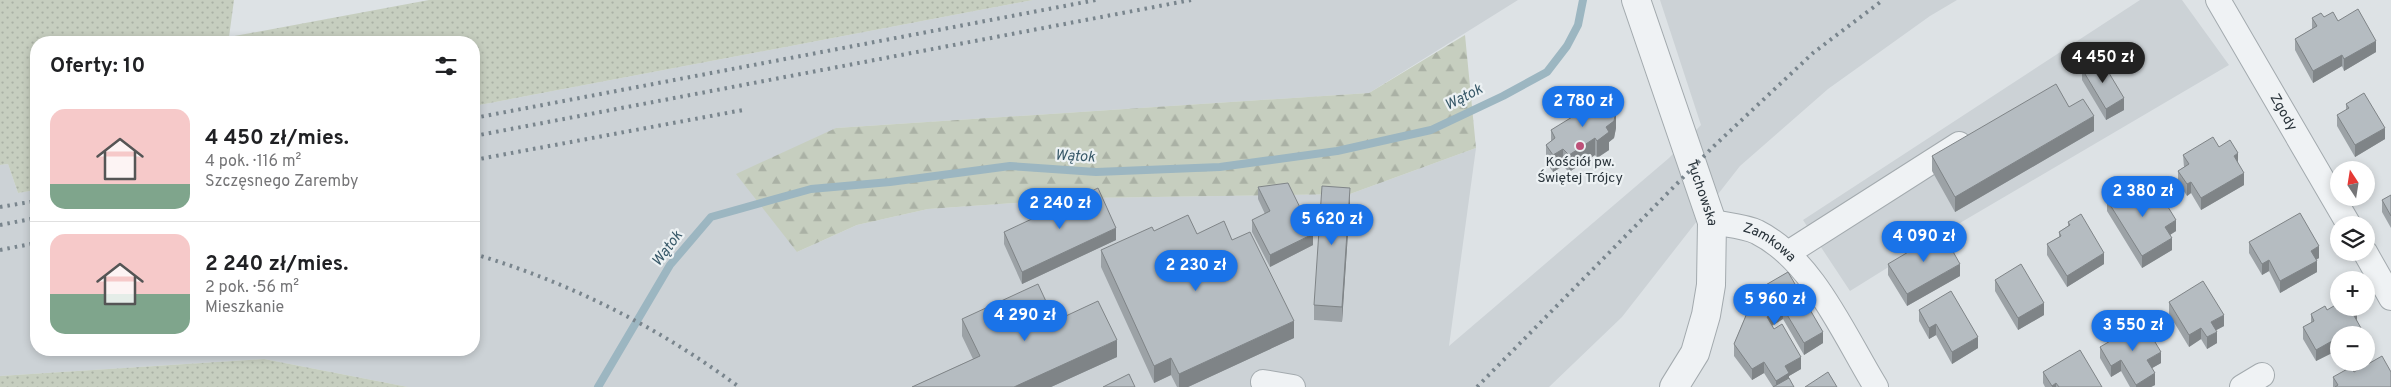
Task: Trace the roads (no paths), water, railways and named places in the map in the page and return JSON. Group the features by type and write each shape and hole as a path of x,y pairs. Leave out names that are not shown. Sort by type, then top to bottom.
{"street":[{"name":"Tuchowska","path":"1636,0 1712,222 1712,275 1706,315 1695,353 1674,387"},
{"name":"Zgody","path":"2218,0 2344,216"},
{"path":"1788,253 1981,130"},
{"name":"Zamkowa","path":"1712,222 1756,231 1788,253 1811,278 1876,387"},
{"path":"2369,261 2391,298"},
{"path":"2242,387 2262,375"},
{"path":"1263,382 1293,387"}],"waterway":[{"name":"Wątok","path":"598,387 670,265 711,217 811,189 890,182 1010,166 1096,172 1220,167 1337,151 1431,130 1503,96 1547,72 1567,46 1578,25 1583,0"}],"railway":[{"path":"480,117 1096,0"},
{"path":"480,135 1191,0"},
{"path":"1477,387 1714,146 1813,53 1883,0"},
{"path":"480,159 743,110"},
{"path":"0,207 30,202"},
{"path":"0,225 30,219"},
{"path":"0,250 30,244"},
{"path":"480,256 544,278 612,309 678,345 739,387"}],"place":[{"name":"Kościół pw. Świętej Trójcy","path":"1580,146"}]}
